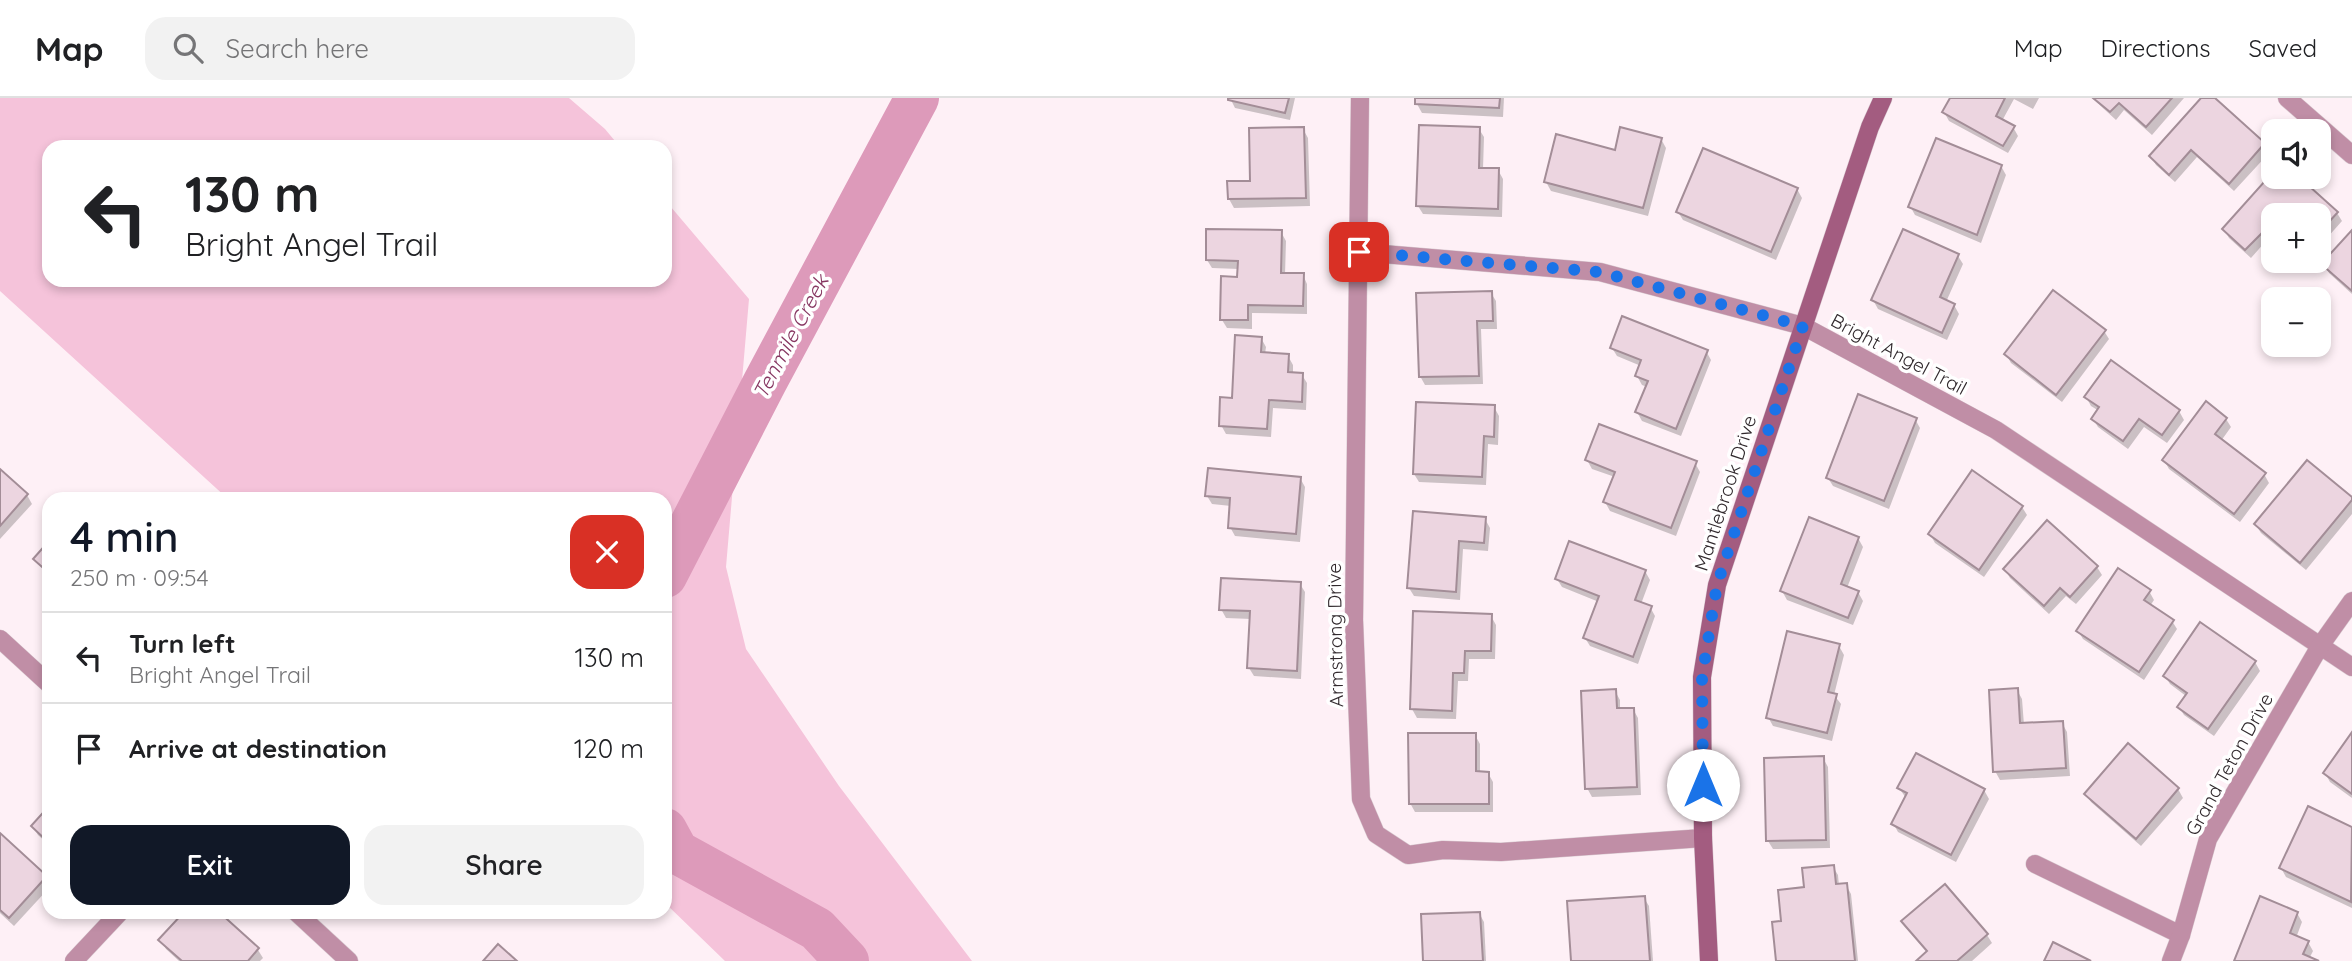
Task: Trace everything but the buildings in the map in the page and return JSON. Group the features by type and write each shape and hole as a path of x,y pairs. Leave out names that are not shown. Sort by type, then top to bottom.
{"street":[{"name":"Armstrong Drive","path":"1360,98 1354,620 1361,799 1376,834 1408,855 1443,850 1501,852 1703,838"},
{"name":"Mantlebrook Drive","path":"1709,961 1703,838 1702,677 1717,585 1870,127 1883,98"},
{"path":"2287,98 2352,155"},
{"name":"Bright Angel Trail","path":"1359,252 1600,272 1803,326 1996,430 2352,667"},
{"name":"Grand Teton Drive","path":"2171,961 2208,839 2320,646 2352,601"},
{"path":"0,639 42,678"},
{"path":"2035,864 2181,935"},
{"path":"74,961 113,919"},
{"path":"304,919 349,961"}],"shaded area":[{"path":"0,98 569,98 614,140 42,140 42,287 672,287 672,208 749,299 726,567 746,649 839,786 972,961 725,961 672,910 672,492 220,492 0,291"}],"waterway":[{"name":"Tenmile Creek","path":"672,562 917,98"},
{"name":"Tenmile Creek","path":"672,843 677,852 817,929 847,961"}],"route":[{"path":"1359,252 1600,272 1803,326 1717,585 1702,677 1703,785"}]}
